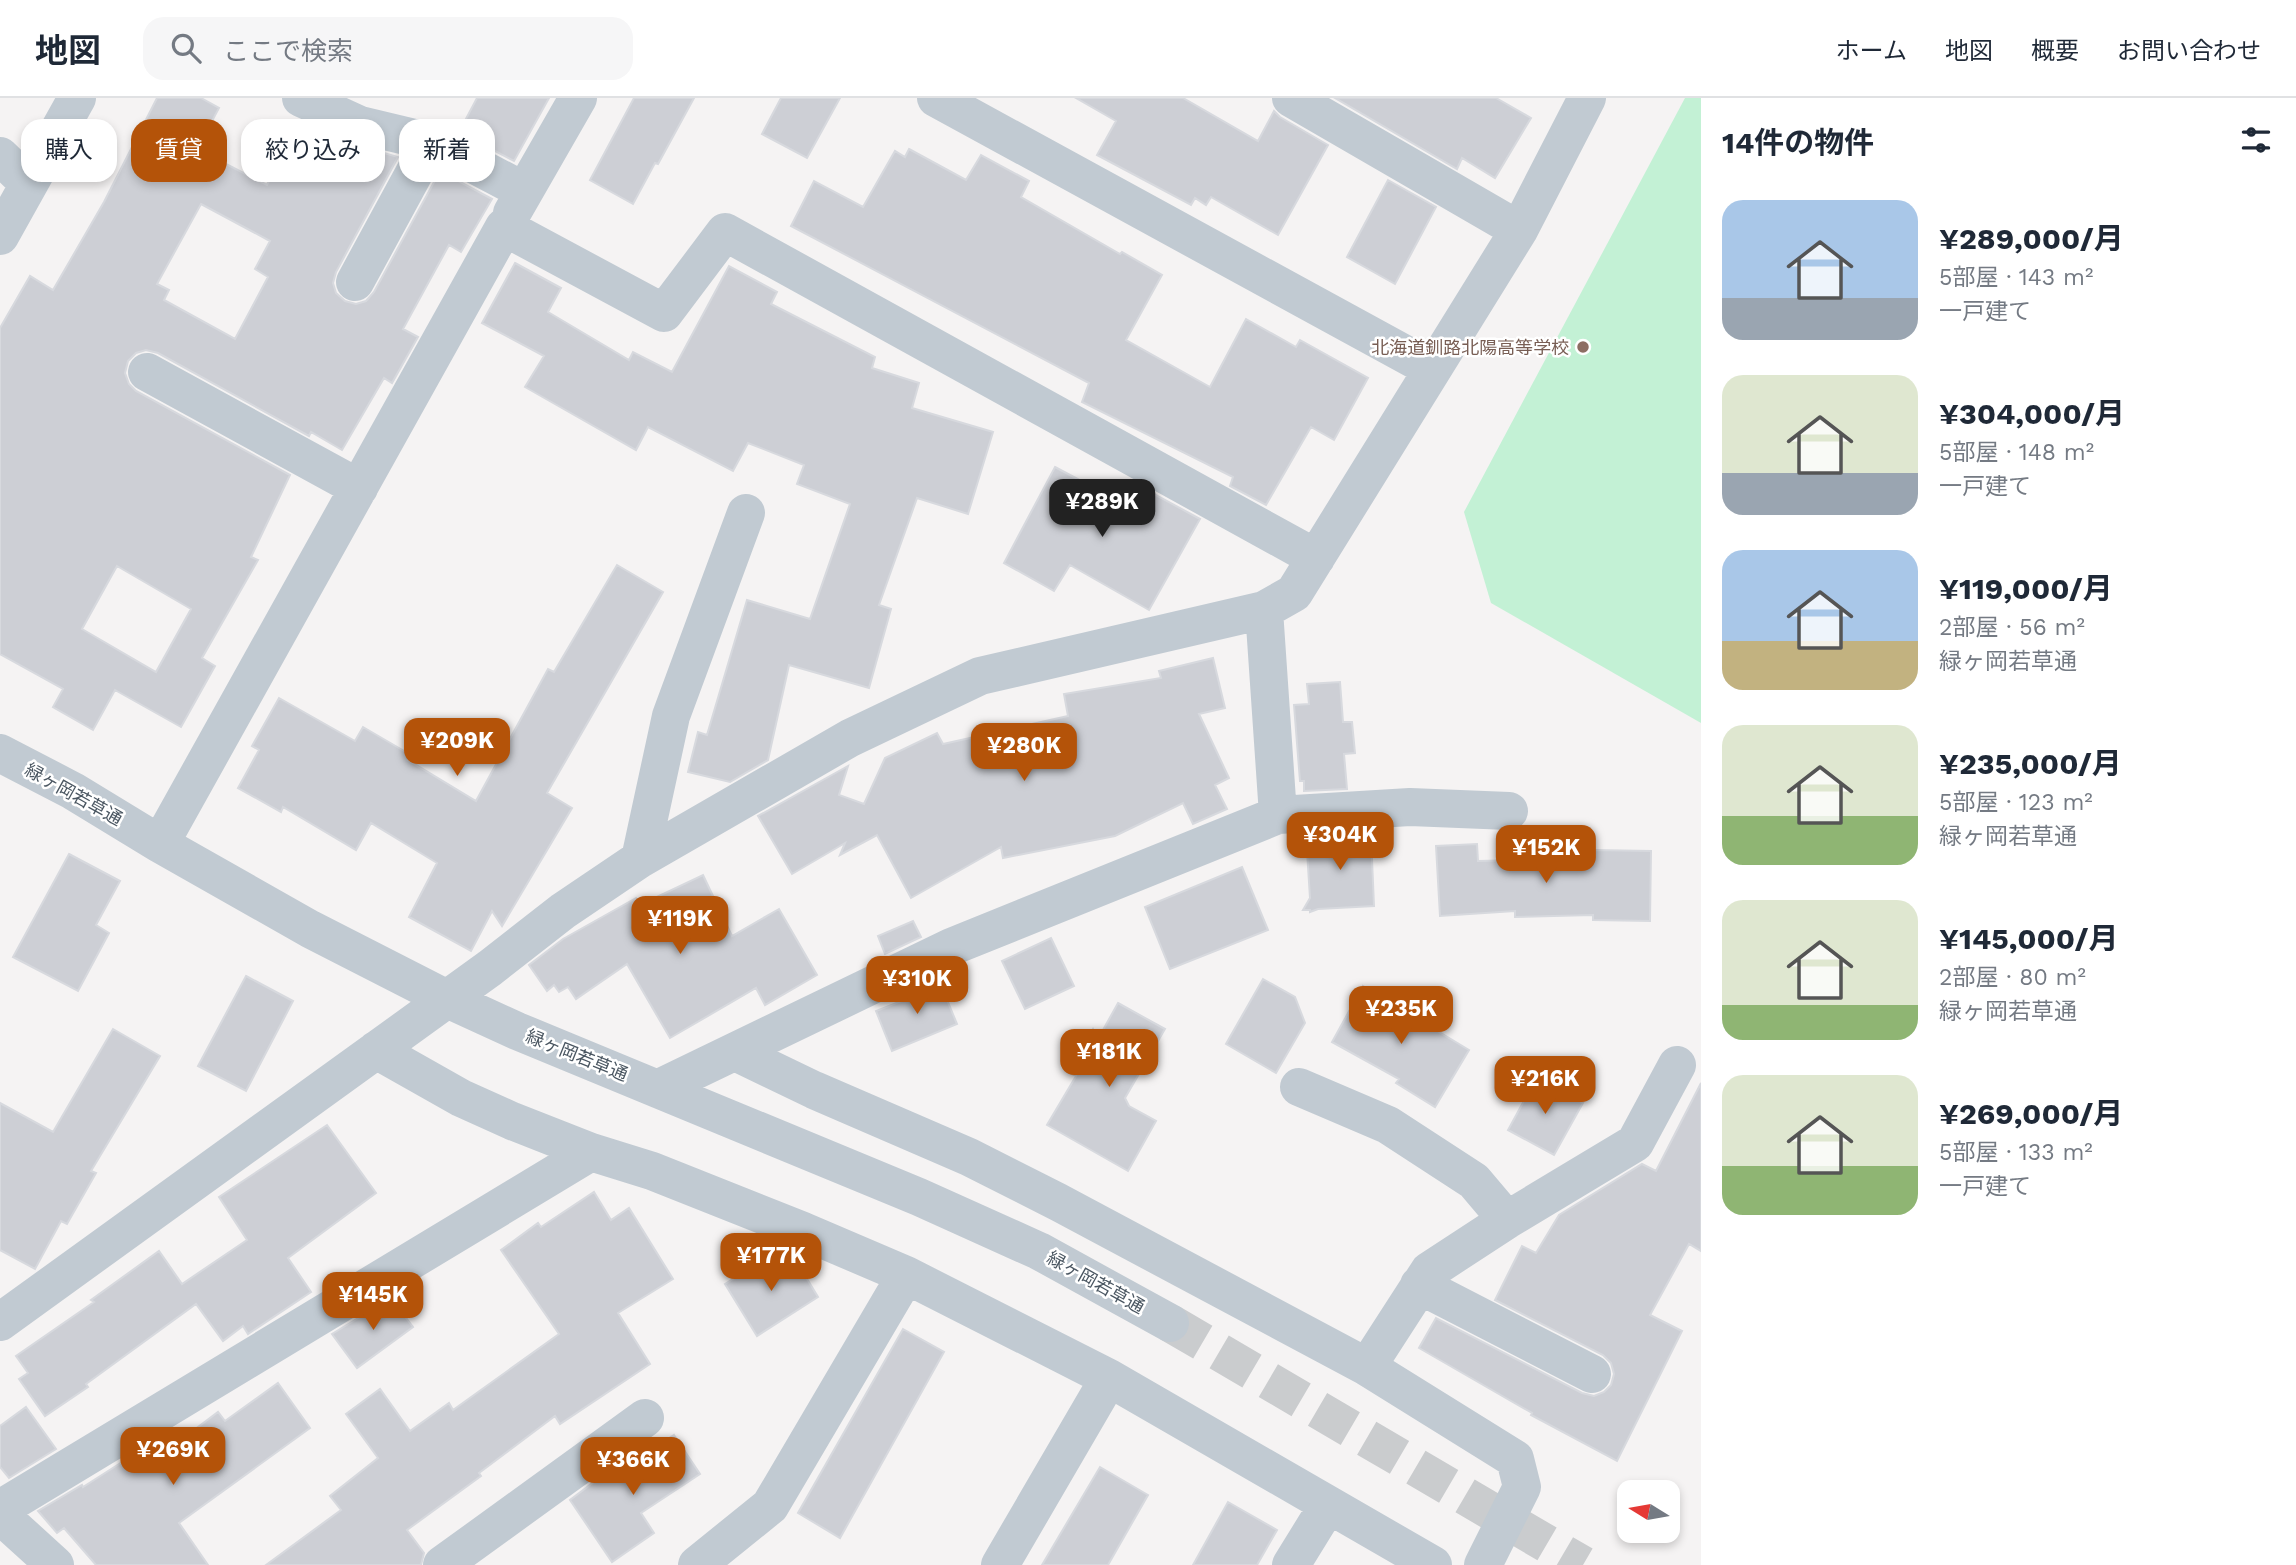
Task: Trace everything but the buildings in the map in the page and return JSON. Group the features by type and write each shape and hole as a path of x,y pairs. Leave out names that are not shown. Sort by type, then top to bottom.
{"street":[{"path":"0,236 77,98"},
{"path":"302,98 360,125 399,134"},
{"path":"160,844 578,98"},
{"path":"936,98 1432,369"},
{"path":"1292,98 1519,230"},
{"path":"0,1322 490,968 562,911 640,859 850,738 981,676 1264,610 1294,593 1519,230 1579,101"},
{"path":"0,156 29,184"},
{"path":"495,176 524,191"},
{"path":"355,282 409,182"},
{"path":"504,227 664,313 725,232 1316,558"},
{"path":"147,372 359,488"},
{"path":"640,859 671,716 746,513"},
{"path":"1264,610 1278,815"},
{"name":"緑ヶ岡若草通","path":"4,765 73,791 310,929 445,999 919,1197 1039,1251 1170,1323"},
{"path":"659,1088 951,947 1278,815 1410,807 1509,811"},
{"path":"376,1050 461,1098 591,1152 652,1171 803,1231 905,1275 1109,1378 1433,1565"},
{"path":"735,1052 814,1090 969,1157 1367,1367 1515,1459 1521,1487 1483,1565"},
{"path":"1367,1367 1429,1271 1507,1220 1635,1143 1677,1065"},
{"path":"1299,1087 1388,1125 1474,1181 1507,1220"},
{"path":"0,1509 591,1152"},
{"path":"697,1565 770,1506 905,1275"},
{"path":"1419,1285 1592,1374"},
{"path":"1000,1565 1109,1378"},
{"path":"442,1565 645,1418"},
{"path":"1292,1565 1328,1505"},
{"path":"0,1515 55,1565"}],"green space":[{"name":"北海道釧路北陽高等学校","path":"1685,98 1701,98 1701,723 1491,603 1464,512"}],"tunnel":[{"path":"1170,1323 1583,1565"}],"place":[{"name":"北海道釧路北陽高等学校","path":"1583,347"}]}
